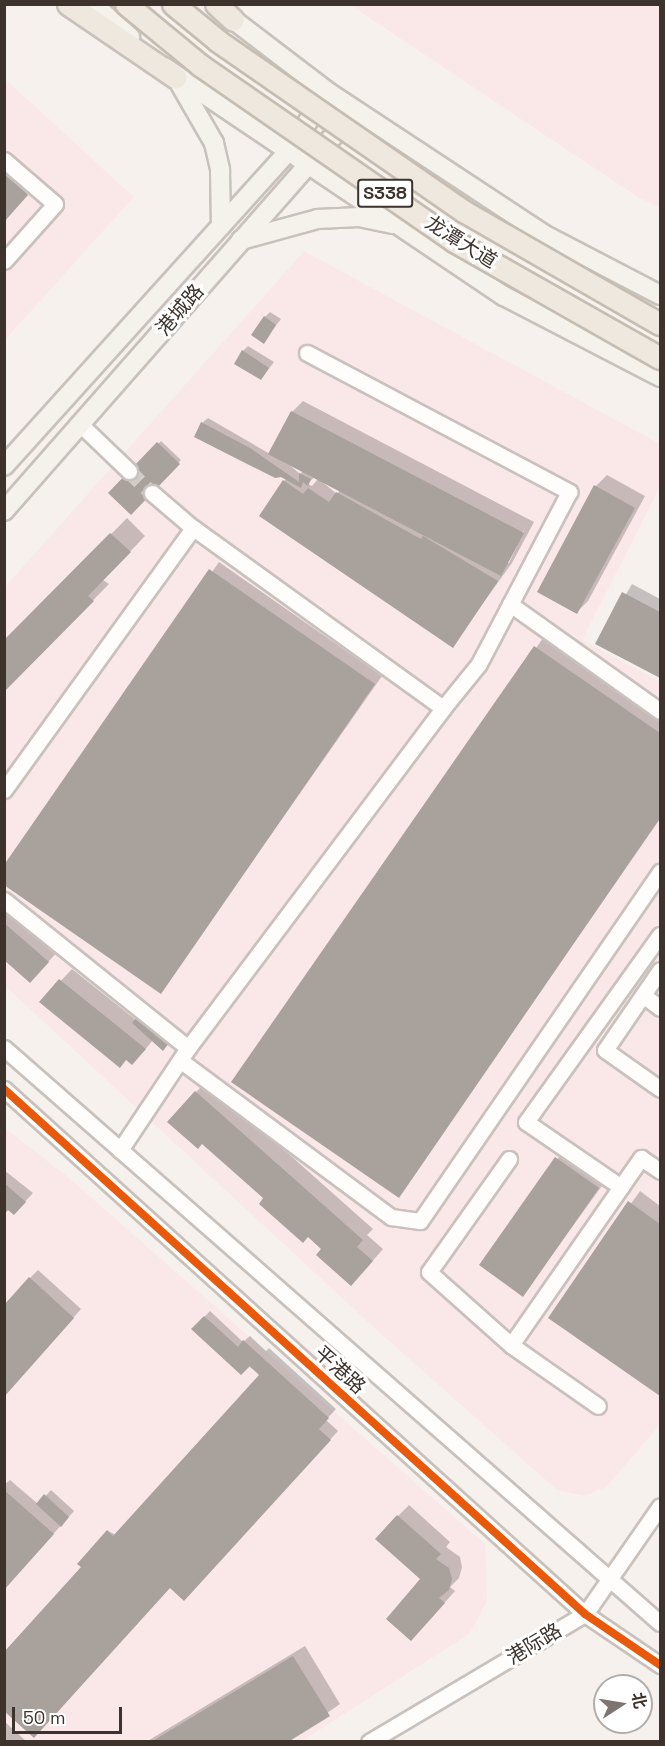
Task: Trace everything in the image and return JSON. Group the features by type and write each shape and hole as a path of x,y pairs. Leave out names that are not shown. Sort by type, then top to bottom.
{"highway":[{"path":"68,4 176,77"},
{"name":"龙潭大道","path":"126,4 200,65 454,241 660,358"},
{"name":"龙潭大道","path":"173,4 218,41 465,212 660,324"},
{"path":"214,4 233,20"}],"main road":[{"path":"93,4 176,77 290,149 504,296 660,377"},
{"path":"233,20 328,92 543,234 660,295"},
{"path":"176,77 214,143 220,170 221,226"},
{"path":"4,466 290,149 328,92"},
{"name":"港城路","path":"4,511 357,110"},
{"path":"241,240 318,219 359,217 403,227"}],"street":[{"path":"4,160 55,204 4,261"},
{"path":"120,1150 185,1055 443,708 478,665 568,492 307,353"},
{"path":"80,424 129,471"},
{"path":"152,493 193,528 443,708"},
{"path":"4,790 193,528"},
{"path":"510,604 660,711"},
{"path":"4,900 185,1055 391,1217 420,1221 660,872"},
{"path":"621,1187 526,1122 660,934"},
{"path":"660,970 605,1050 660,1089"},
{"path":"643,995 660,1008"},
{"name":"平港路","path":"4,1048 610,1582 660,1623"},
{"name":"平港路","path":"4,1089 585,1614 660,1665"},
{"path":"511,1344 641,1158 660,1171"},
{"path":"509,1159 429,1272 511,1344 598,1406"},
{"name":"港际路","path":"369,1742 585,1614 610,1582 660,1506"}],"shaded area":[{"path":"350,5 660,5 660,208 636,196"},
{"path":"5,79 134,197 5,340"},
{"path":"304,251 660,444 660,487 582,640 660,681 660,1425 606,1487 585,1496 557,1490 370,1324 5,986 5,587"},
{"path":"4,1127 68,1177 485,1544 487,1601 469,1634 302,1741 5,1741"}],"building":[{"path":"4,174 28,195 4,222"},
{"path":"264,316 276,325 264,344 251,335"},
{"path":"242,350 269,368 261,380 234,364"},
{"path":"291,411 524,533 501,576 268,454"},
{"path":"201,422 250,448 299,482 299,473 311,479 308,486 303,482 301,488 281,477 275,478 194,437"},
{"path":"157,442 180,464 131,515 108,493"},
{"path":"283,480 303,494 308,488 329,502 336,492 421,539 423,536 498,581 453,648 259,516"},
{"path":"594,485 635,508 577,614 537,592"},
{"path":"110,533 131,552 88,596 94,601 4,692 4,640"},
{"path":"209,569 375,684 161,994 4,885 4,865"},
{"path":"622,592 660,612 660,678 595,644"},
{"path":"534,646 660,733 660,818 399,1198 231,1082"},
{"path":"4,923 49,962 30,983 4,960"},
{"path":"59,979 146,1049 132,1065 126,1060 120,1068 39,1002"},
{"path":"139,1015 169,1043 163,1051 132,1023"},
{"path":"195,1091 363,1240 357,1247 373,1261 351,1286 316,1255 321,1249 308,1237 303,1243 259,1204 263,1198 202,1144 198,1149 167,1122"},
{"path":"555,1157 599,1188 523,1297 479,1265"},
{"path":"4,1183 26,1202 14,1215 8,1210 4,1214"},
{"path":"628,1201 660,1224 660,1396 548,1318"},
{"path":"29,1277 74,1318 4,1397 4,1305"},
{"path":"204,1316 238,1347 243,1340 329,1418 319,1429 331,1440 184,1601 170,1588 34,1738 4,1711 4,1652 81,1567 77,1564 107,1530 113,1536 259,1375 250,1366 241,1375 191,1329"},
{"path":"4,1490 54,1534 4,1590"},
{"path":"44,1494 69,1517 61,1527 36,1504"},
{"path":"397,1515 441,1554 436,1559 449,1568 452,1579 449,1590 439,1598 445,1603 411,1641 386,1619 420,1579 375,1539"},
{"path":"293,1656 330,1716 288,1742 151,1742"}],"tunnel":[{"path":"129,471 152,493"}],"cycle path":[{"path":"4,1089 585,1614 660,1665"}]}
